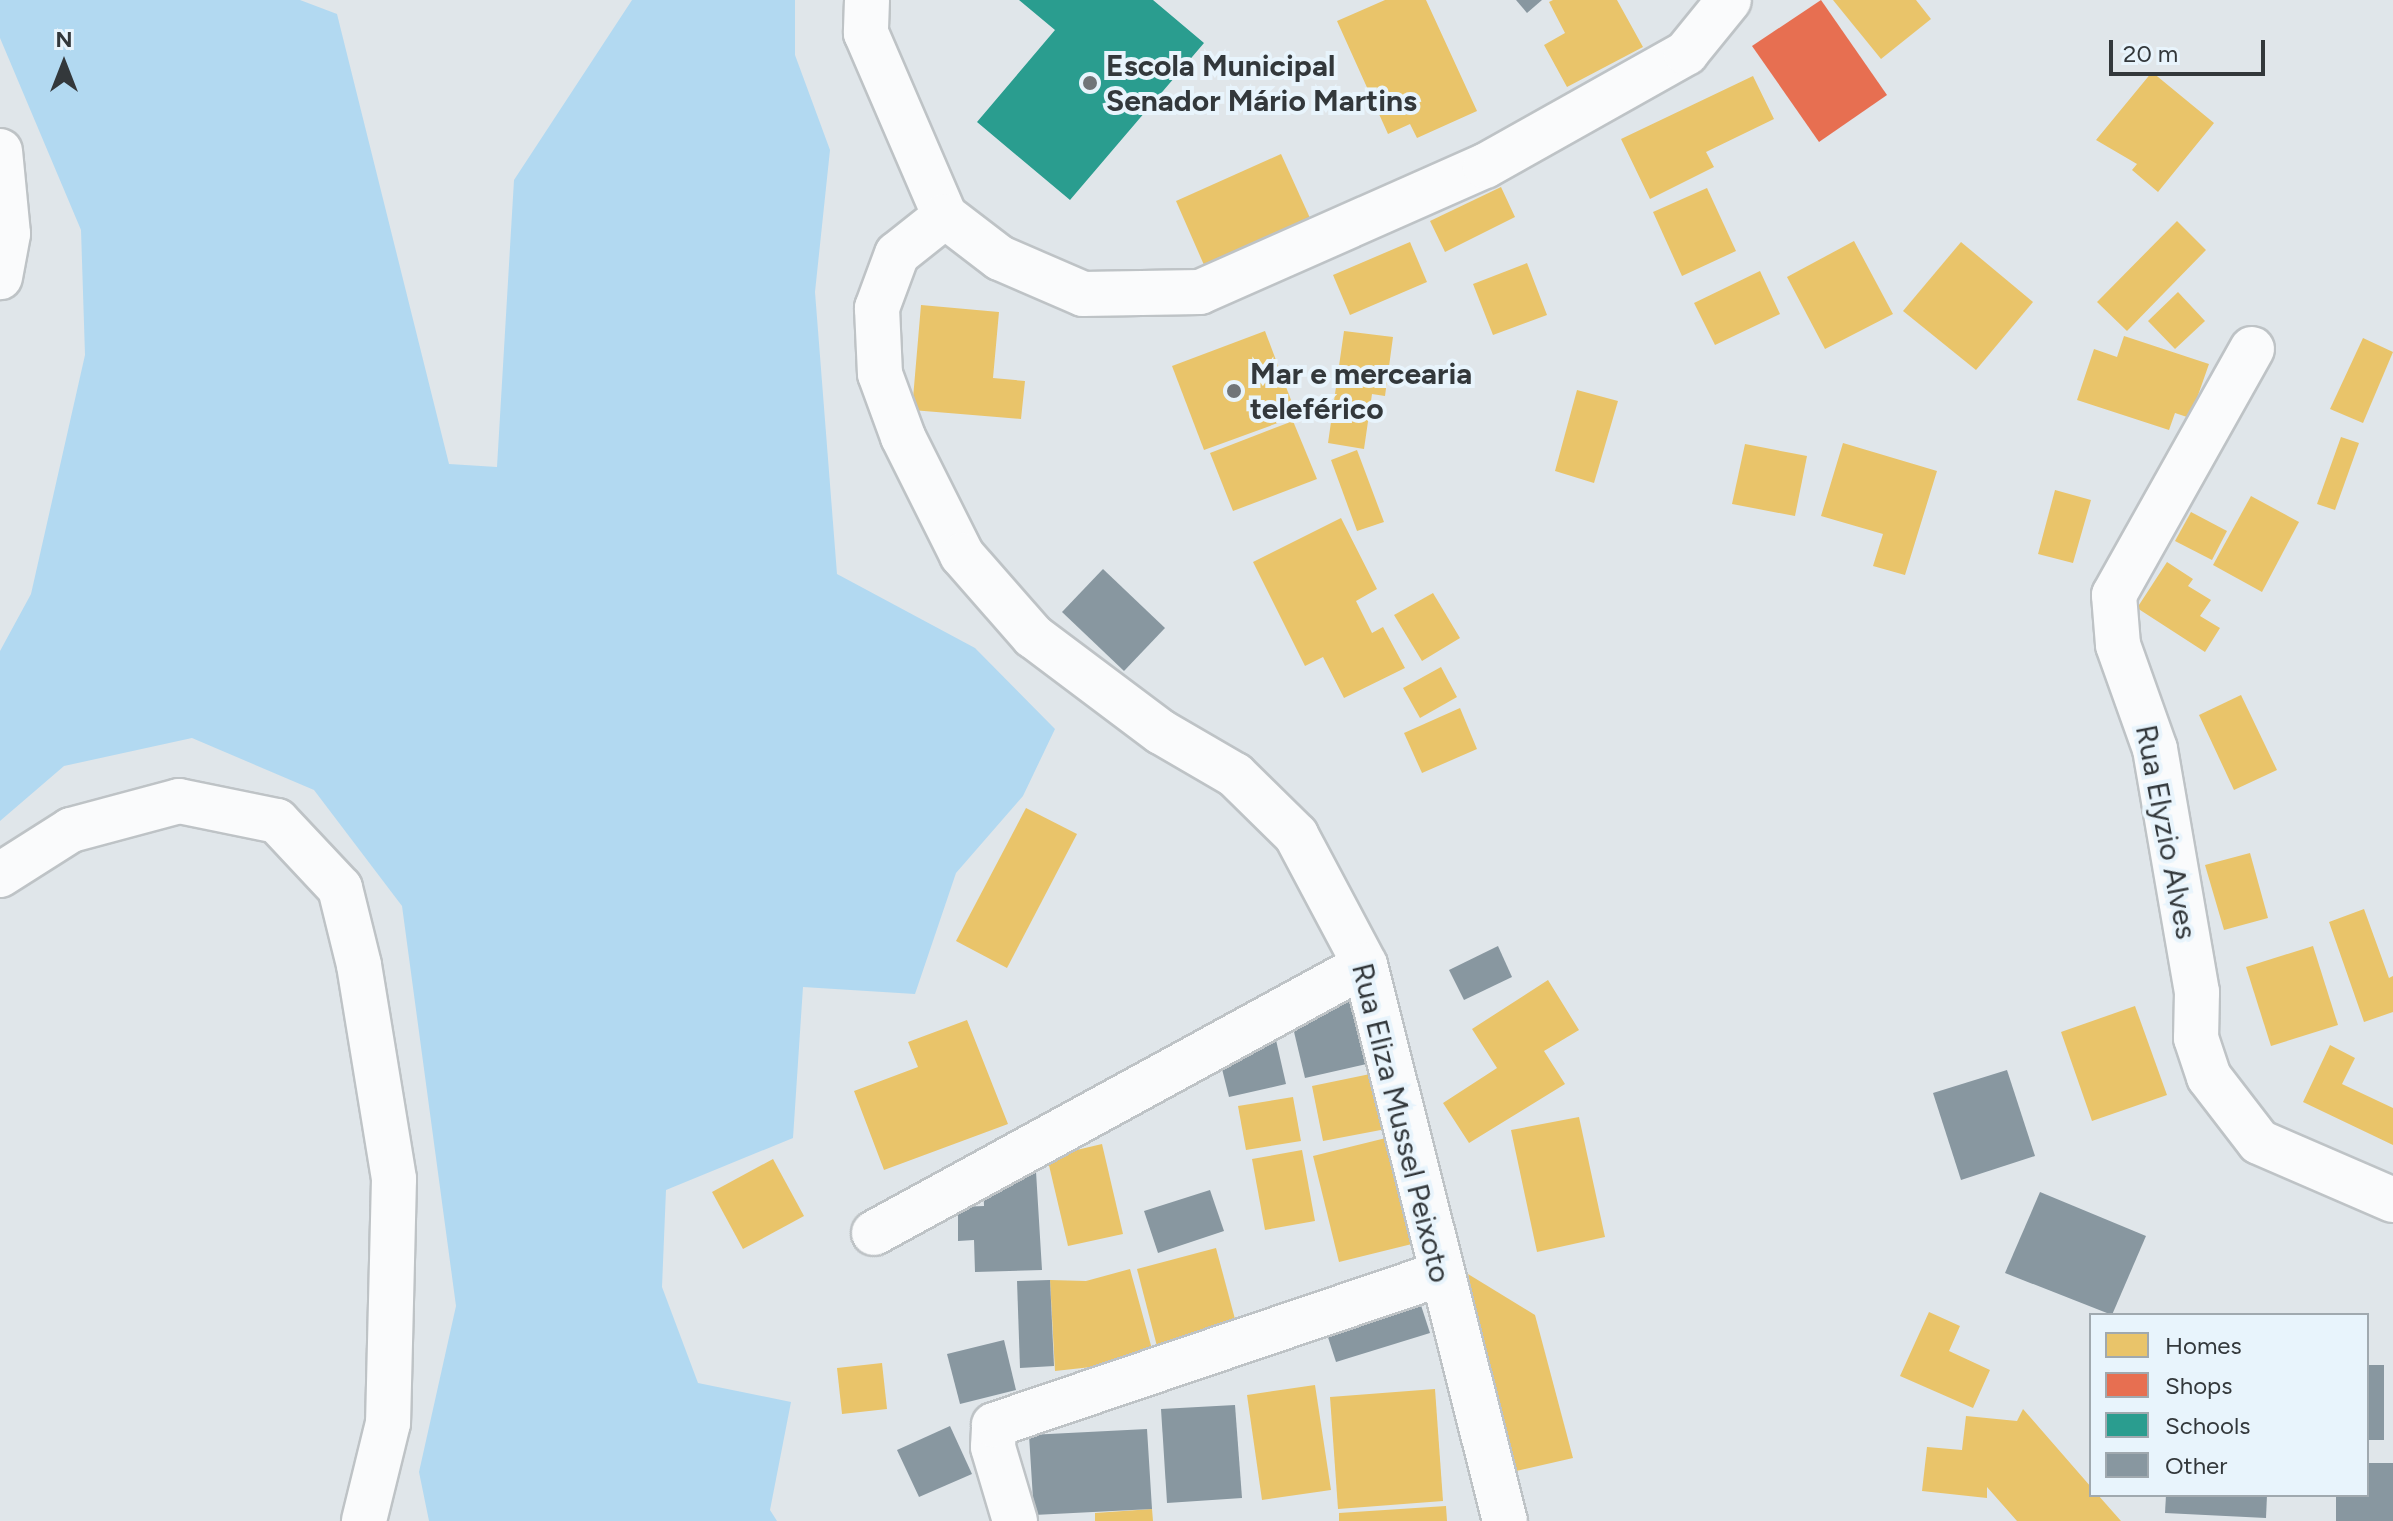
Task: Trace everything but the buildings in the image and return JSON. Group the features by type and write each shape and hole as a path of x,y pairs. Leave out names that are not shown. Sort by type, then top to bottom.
{"street":[{"path":"867,0 866,33 945,216 1000,258 1083,294 1200,292 1485,166 1686,53 1729,0"},
{"path":"0,151 8,234 0,277"},
{"name":"Rua Eliza Mussel Peixoto","path":"945,216 897,254 877,308 880,374 903,437 962,555 1033,636 1161,732 1235,775 1296,835 1365,965 1439,1274 1505,1521"},
{"name":"Rua Elyzio Alves","path":"2252,349 2114,595 2118,645 2155,749 2197,992 2196,1038 2209,1077 2259,1142 2393,1200"},
{"path":"0,875 71,830 179,801 277,821 340,888 359,965 394,1179 388,1423 364,1521"},
{"path":"874,1233 1365,965"},
{"path":"1015,1521 993,1447 994,1425 1439,1274"}],"shaded area":[{"path":"0,0 300,0 337,14 449,464 497,467 514,180 632,0 795,0 795,55 830,150 815,292 837,574 975,648 1055,729 1023,796 956,873 915,994 803,987 793,1138 666,1190 662,1287 698,1383 791,1402 770,1510 777,1521 429,1521 419,1472 456,1306 402,906 314,790 192,738 64,766 0,821 0,651 31,594 85,355 81,230 0,38"}],"place":[{"name":"Escola Municipal Senador Mário Martins","path":"1090,83"},
{"name":"Mar e mercearia teleférico","path":"1234,391"}]}
